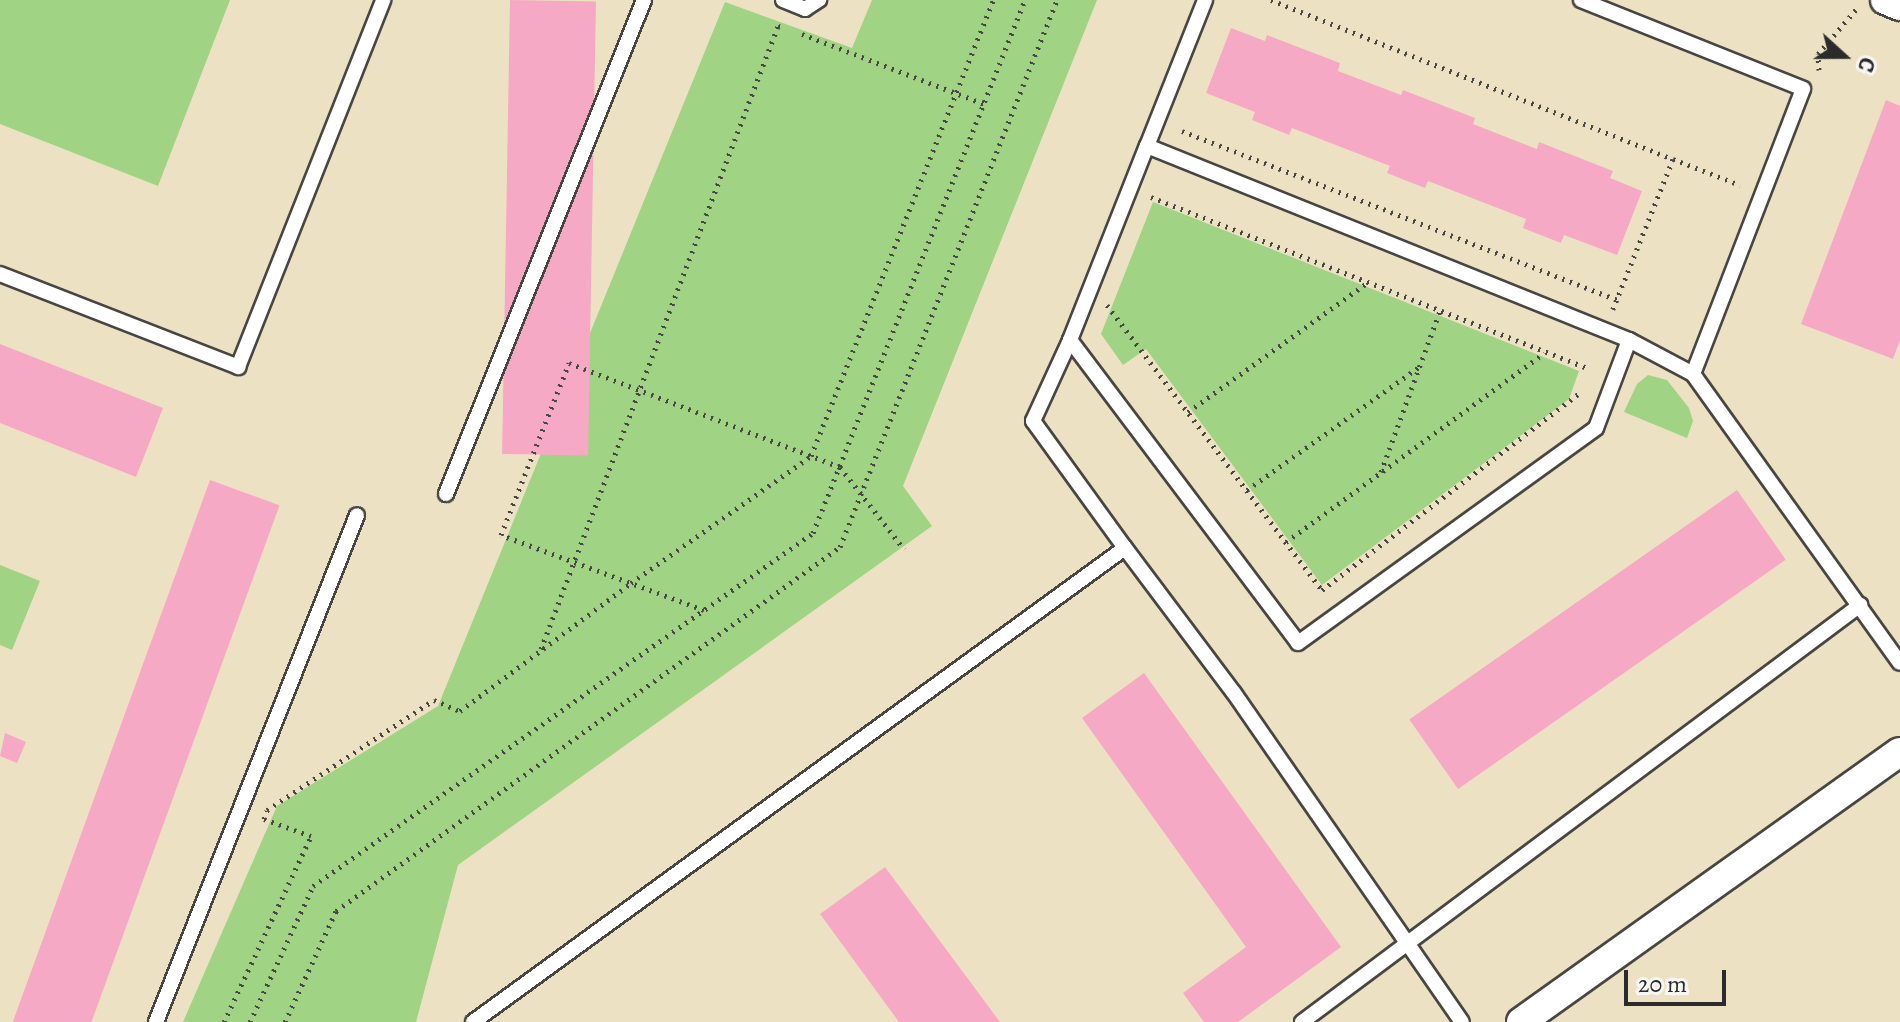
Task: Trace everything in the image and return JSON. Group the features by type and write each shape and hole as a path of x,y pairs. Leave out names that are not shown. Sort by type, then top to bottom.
{"street":[{"path":"1885,0 1900,6"},
{"path":"1521,1022 1900,752"}],"lane":[{"path":"0,274 238,367 383,0"},
{"path":"446,494 644,0"},
{"path":"783,0 805,9 819,0"},
{"path":"1205,0 1070,340 1033,421 1234,693 1462,1022"},
{"path":"1581,0 1803,89 1693,374"},
{"path":"1147,146 1629,340 1693,374 1900,663"},
{"path":"1070,340 1298,643 1596,428 1629,340"},
{"path":"156,1022 357,515"},
{"path":"473,1022 1125,548"},
{"path":"1302,1022 1860,605"}],"path":[{"path":"224,1022 311,836 264,819 267,810 434,700 460,711 631,583 811,456 993,0"},
{"path":"250,1022 313,886 813,533 1025,0"},
{"path":"285,1022 336,911 840,547 1057,0"},
{"path":"1177,129 1617,300 1673,159 1271,0"},
{"path":"1818,54 1864,0"},
{"path":"541,649 778,26 984,104"},
{"path":"1112,291 1107,305 1322,590 1578,398 1589,369 1149,196 1144,210"},
{"path":"1188,412 1368,283"},
{"path":"1380,473 1440,311"},
{"path":"1286,542 1545,352"},
{"path":"704,610 501,535 569,363 840,467 904,549"},
{"path":"1247,490 1419,367"}],"green space":[{"path":"0,0 230,0 158,186 0,124"},
{"path":"872,0 1097,0 903,486 932,526 458,865 416,1022 183,1022 277,806 438,706 725,2 852,48"},
{"path":"1153,202 1579,371 1569,399 1322,585 1146,349 1123,365 1101,334"},
{"path":"1648,375 1667,380 1689,408 1693,421 1687,438 1624,412 1637,384"},
{"path":"0,565 40,581 12,650 0,645"}],"building":[{"path":"510,0 596,2 588,455 502,454"},
{"path":"1231,28 1265,41 1267,35 1340,63 1338,71 1401,95 1403,90 1475,118 1473,124 1537,149 1539,142 1613,171 1610,178 1642,191 1617,255 1564,235 1561,243 1523,228 1526,219 1428,181 1425,188 1407,181 1387,173 1390,166 1292,128 1289,135 1252,120 1255,112 1206,93"},
{"path":"1886,100 1900,106 1900,340 1893,359 1801,324"},
{"path":"0,344 163,408 136,477 0,423"},
{"path":"210,480 280,505 91,1022 13,1021"},
{"path":"1737,490 1786,560 1458,789 1409,719"},
{"path":"1144,673 1341,947 1238,1022 1204,1022 1183,993 1246,947 1082,718"},
{"path":"5,733 26,742 17,763 0,756"},
{"path":"885,867 1000,1022 899,1022 820,914"}]}
